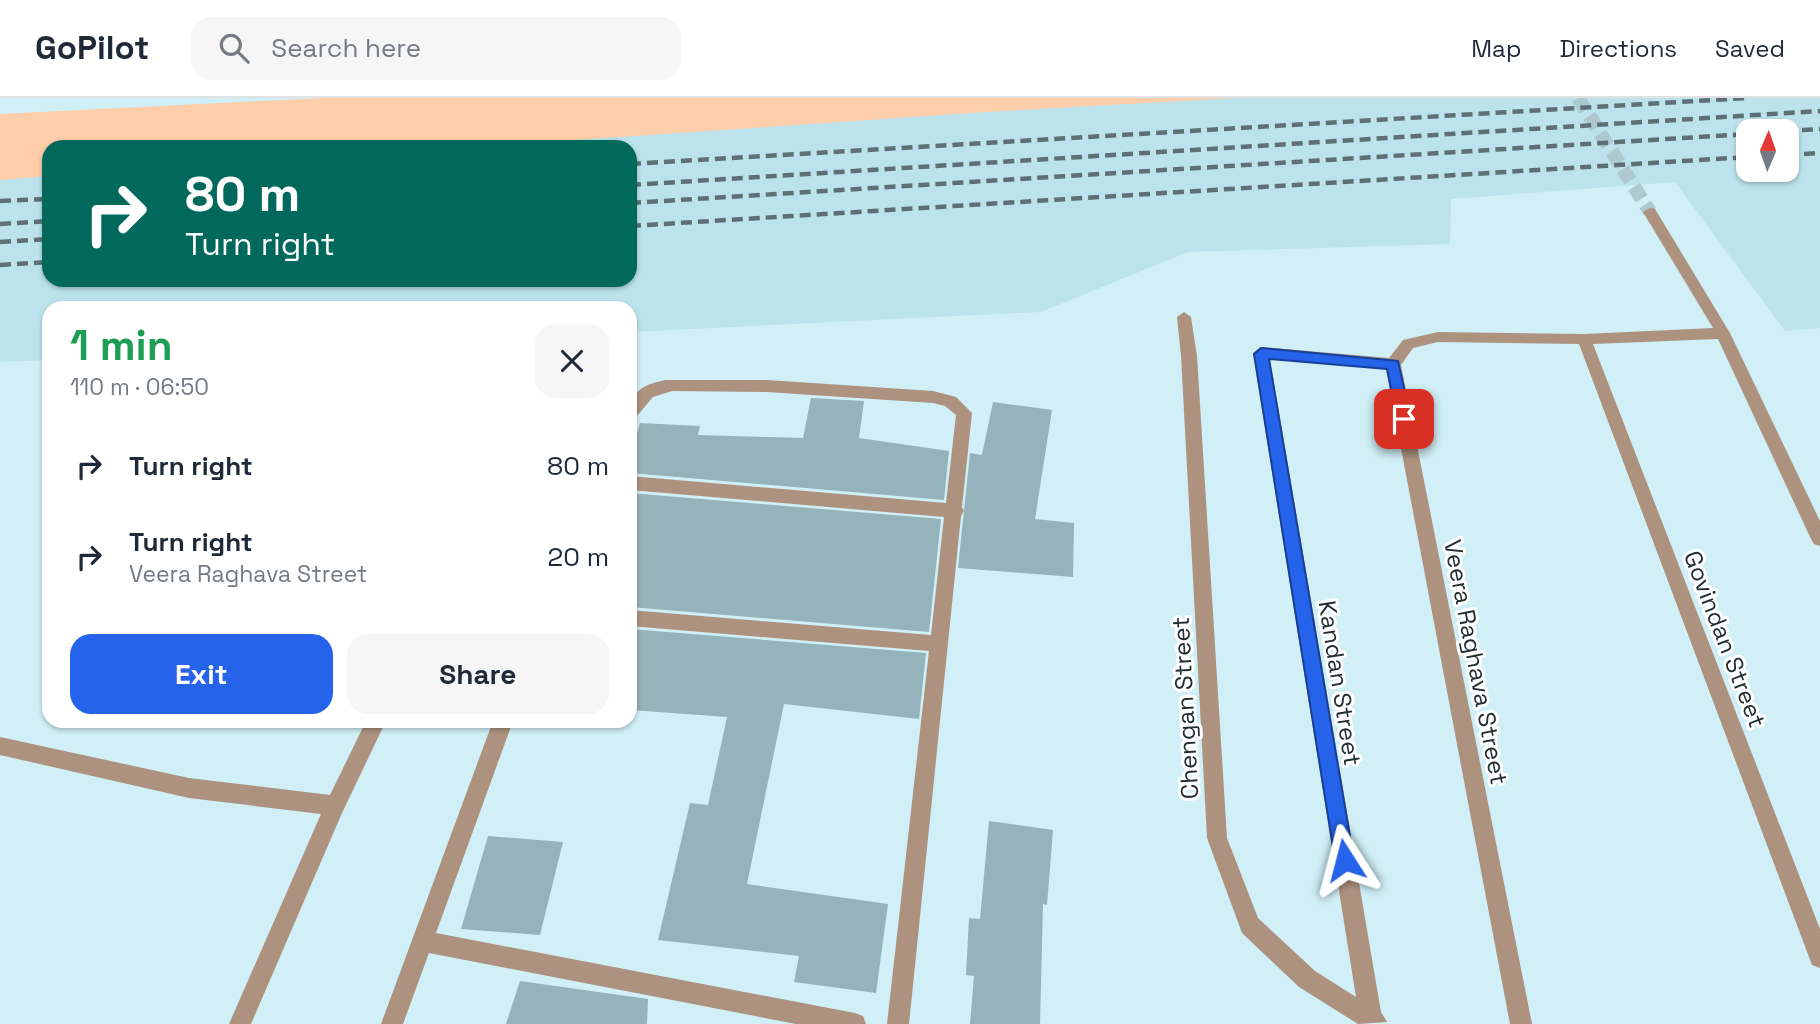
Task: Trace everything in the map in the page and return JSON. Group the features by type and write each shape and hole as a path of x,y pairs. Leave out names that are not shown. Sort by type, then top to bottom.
{"street":[{"path":"1650,212 1723,333 1820,539"},
{"name":"Chengan Street","path":"1184,317 1190,370 1217,838 1250,925 1307,979 1377,1022"},
{"path":"1393,364 1408,344 1438,337 1584,339 1723,333"},
{"name":"Govindan Street","path":"1584,339 1820,957"},
{"name":"Kandan Street","path":"1377,1022 1261,354 1393,364"},
{"name":"Veera Raghava Street","path":"1393,364 1521,1024"},
{"path":"637,403 657,386 767,386 950,401 964,412 956,511 898,1024"},
{"path":"637,484 956,511"},
{"path":"637,619 941,644"},
{"path":"240,1024 335,806 373,728"},
{"path":"392,1024 500,728"},
{"path":"0,746 190,788 335,806"},
{"path":"422,942 855,1024"}],"shaded area":[{"path":"323,98 1235,98 576,140 42,140 42,177 0,180 0,114"},
{"path":"517,98 1820,98 1820,328 1785,331 1675,182 1451,199 1450,244 1188,252 1041,312 637,332 637,301 42,301 42,360 0,362 0,127"}],"building":[{"path":"811,398 864,401 859,438 949,451 944,500 637,474 637,434 640,423 700,426 698,435 803,438"},
{"path":"993,402 1052,410 1035,519 1074,523 1073,577 958,568 970,453 982,455"},
{"path":"637,494 941,519 929,632 637,608"},
{"path":"637,630 926,653 919,719 784,704 747,884 888,904 876,993 794,982 799,956 658,940 690,803 708,805 727,717 637,711"},
{"path":"989,821 1053,830 1047,905 1043,904 1040,1024 970,1024 974,976 966,975 969,918 980,919"},
{"path":"488,836 563,842 540,935 461,929"},
{"path":"520,981 648,999 647,1024 506,1024"}],"tunnel":[{"path":"1578,98 1650,212"}],"railway":[{"path":"637,164 1747,98"},
{"path":"637,185 1820,111"},
{"path":"1799,130 1820,129"},
{"path":"637,203 1736,135"},
{"path":"1799,154 1820,153"},
{"path":"637,226 1736,158"},
{"path":"0,201 42,199"},
{"path":"0,224 42,221"},
{"path":"0,242 42,239"},
{"path":"0,265 42,262"}],"route":[{"path":"1345,860 1261,354 1393,364 1404,419"}]}
